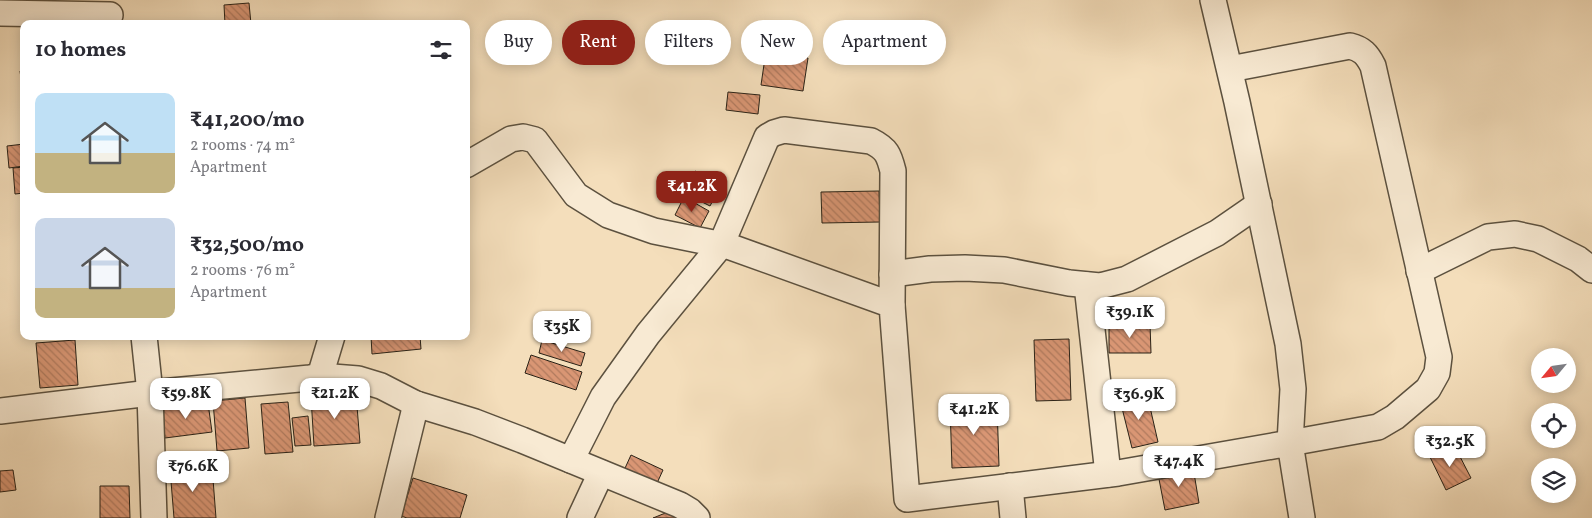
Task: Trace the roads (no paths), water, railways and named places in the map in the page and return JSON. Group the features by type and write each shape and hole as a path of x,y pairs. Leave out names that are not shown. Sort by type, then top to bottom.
{"street":[{"path":"1213,0 1230,69 1288,344 1293,389 1290,444 1302,518"},
{"path":"0,13 110,13"},
{"path":"571,460 603,397 648,334 721,245 767,137 784,130 872,141 883,147 889,157 893,171 892,305 906,509 1010,486 1108,474 1290,444 1378,427 1395,417 1428,389 1437,373 1439,357 1372,66 1360,48 1350,46 1230,69"},
{"path":"470,163 511,139 523,137 535,140 576,195 608,215 654,231 721,245 892,305"},
{"path":"892,274 965,268 1004,270 1069,283 1100,286 1127,279 1217,233 1259,204"},
{"path":"1419,271 1488,237 1515,234 1538,239 1578,259 1592,270"},
{"path":"1087,285 1108,474"},
{"path":"144,340 150,394 154,518"},
{"path":"320,376 331,340"},
{"path":"0,411 320,376 358,378 381,386 416,404 475,422 680,505 697,518"},
{"path":"388,518 416,404"},
{"path":"580,518 601,473"},
{"path":"1010,486 1013,518"}]}
